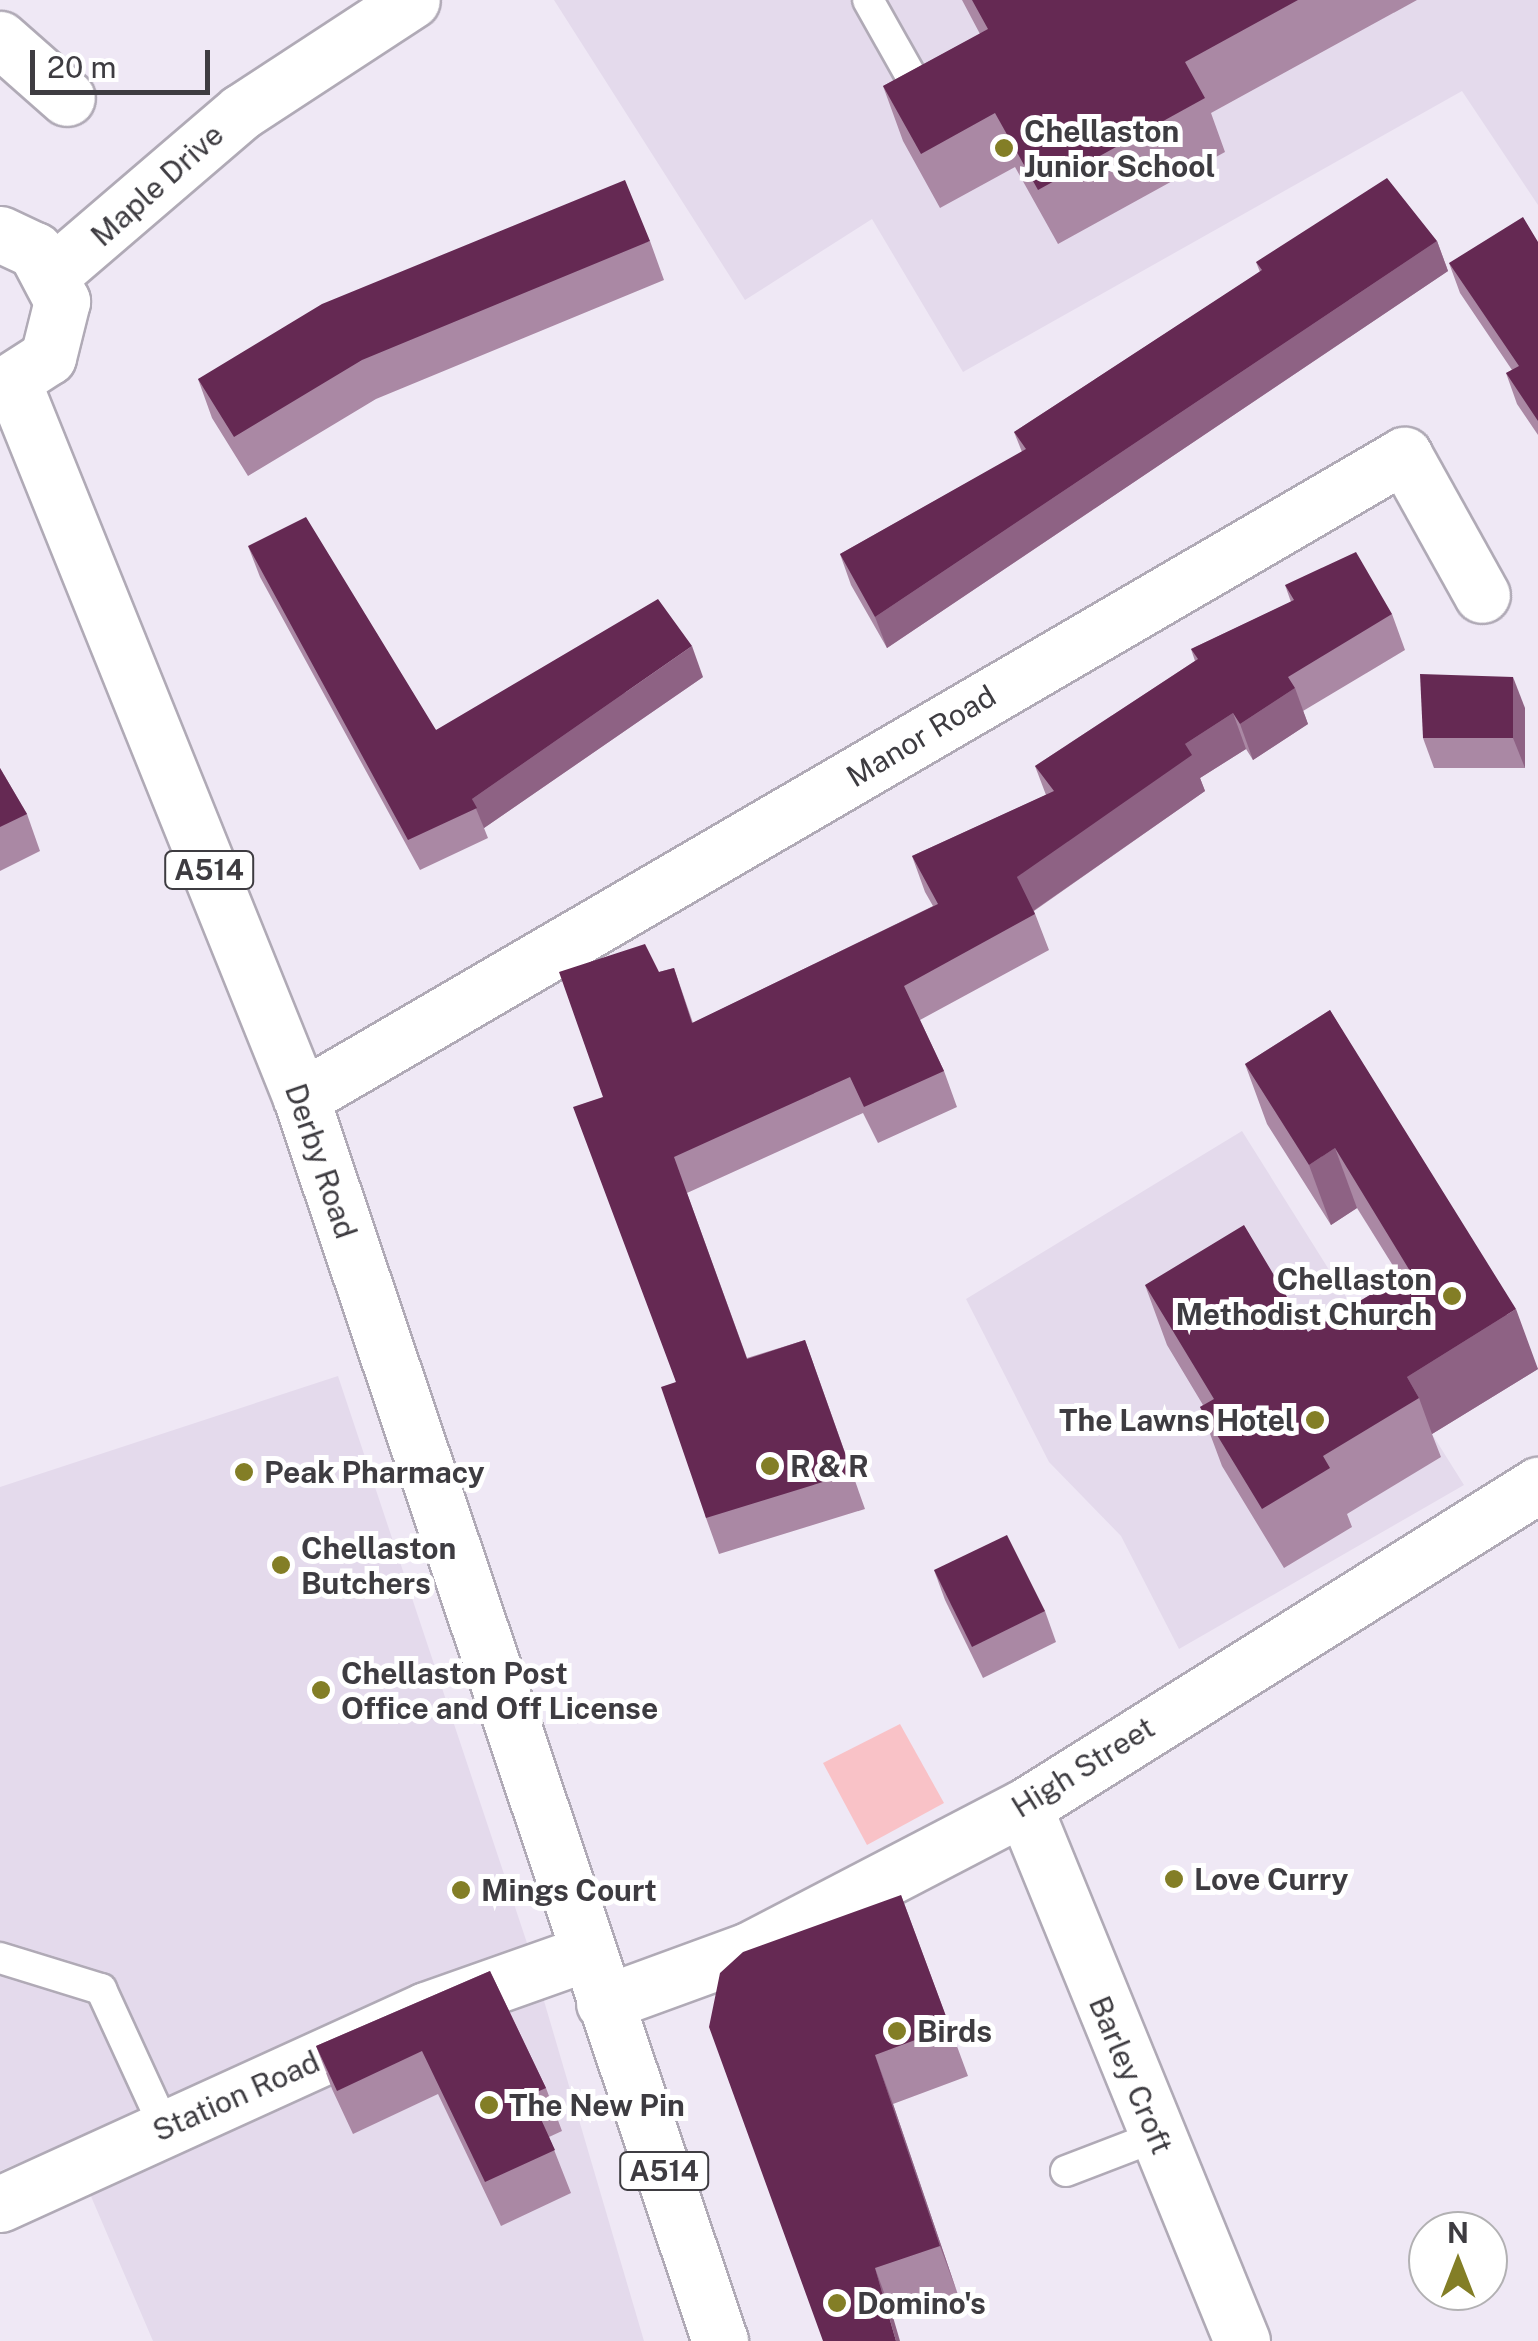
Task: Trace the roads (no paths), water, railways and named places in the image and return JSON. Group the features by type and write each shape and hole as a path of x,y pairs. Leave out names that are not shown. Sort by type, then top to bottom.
{"street":[{"name":"Maple Drive","path":"53,273 241,112 412,0"},
{"path":"0,40 67,98"},
{"path":"0,234 35,250 53,273 59,334 48,357 7,386"},
{"name":"Derby Road","path":"7,386 300,1098 596,1978"},
{"name":"Manor Road","path":"300,1098 1404,455 1482,595"},
{"name":"High Street","path":"596,1978 750,1950 1024,1807 1538,1485"},
{"name":"Barley Croft","path":"1024,1807 1242,2341"},
{"name":"Station Road","path":"0,2204 426,2010 596,1978"},
{"name":"A514","path":"596,1978 720,2341"}],"lane":[{"path":"868,0 913,80"},
{"path":"0,1958 100,1988 165,2128"},
{"path":"1066,2171 1157,2136"}],"place":[{"name":"Chellaston Junior School","path":"1004,148"},
{"name":"Chellaston Methodist Church","path":"1452,1296"},
{"name":"The Lawns Hotel","path":"1315,1420"},
{"name":"R & R","path":"770,1466"},
{"name":"Peak Pharmacy","path":"244,1472"},
{"name":"Chellaston Butchers","path":"281,1565"},
{"name":"Chellaston Post Office and Off License","path":"321,1690"},
{"name":"Love Curry","path":"1174,1879"},
{"name":"Mings Court","path":"461,1890"},
{"name":"Birds","path":"897,2031"},
{"name":"The New Pin","path":"489,2105"},
{"name":"Domino's","path":"837,2303"}]}
